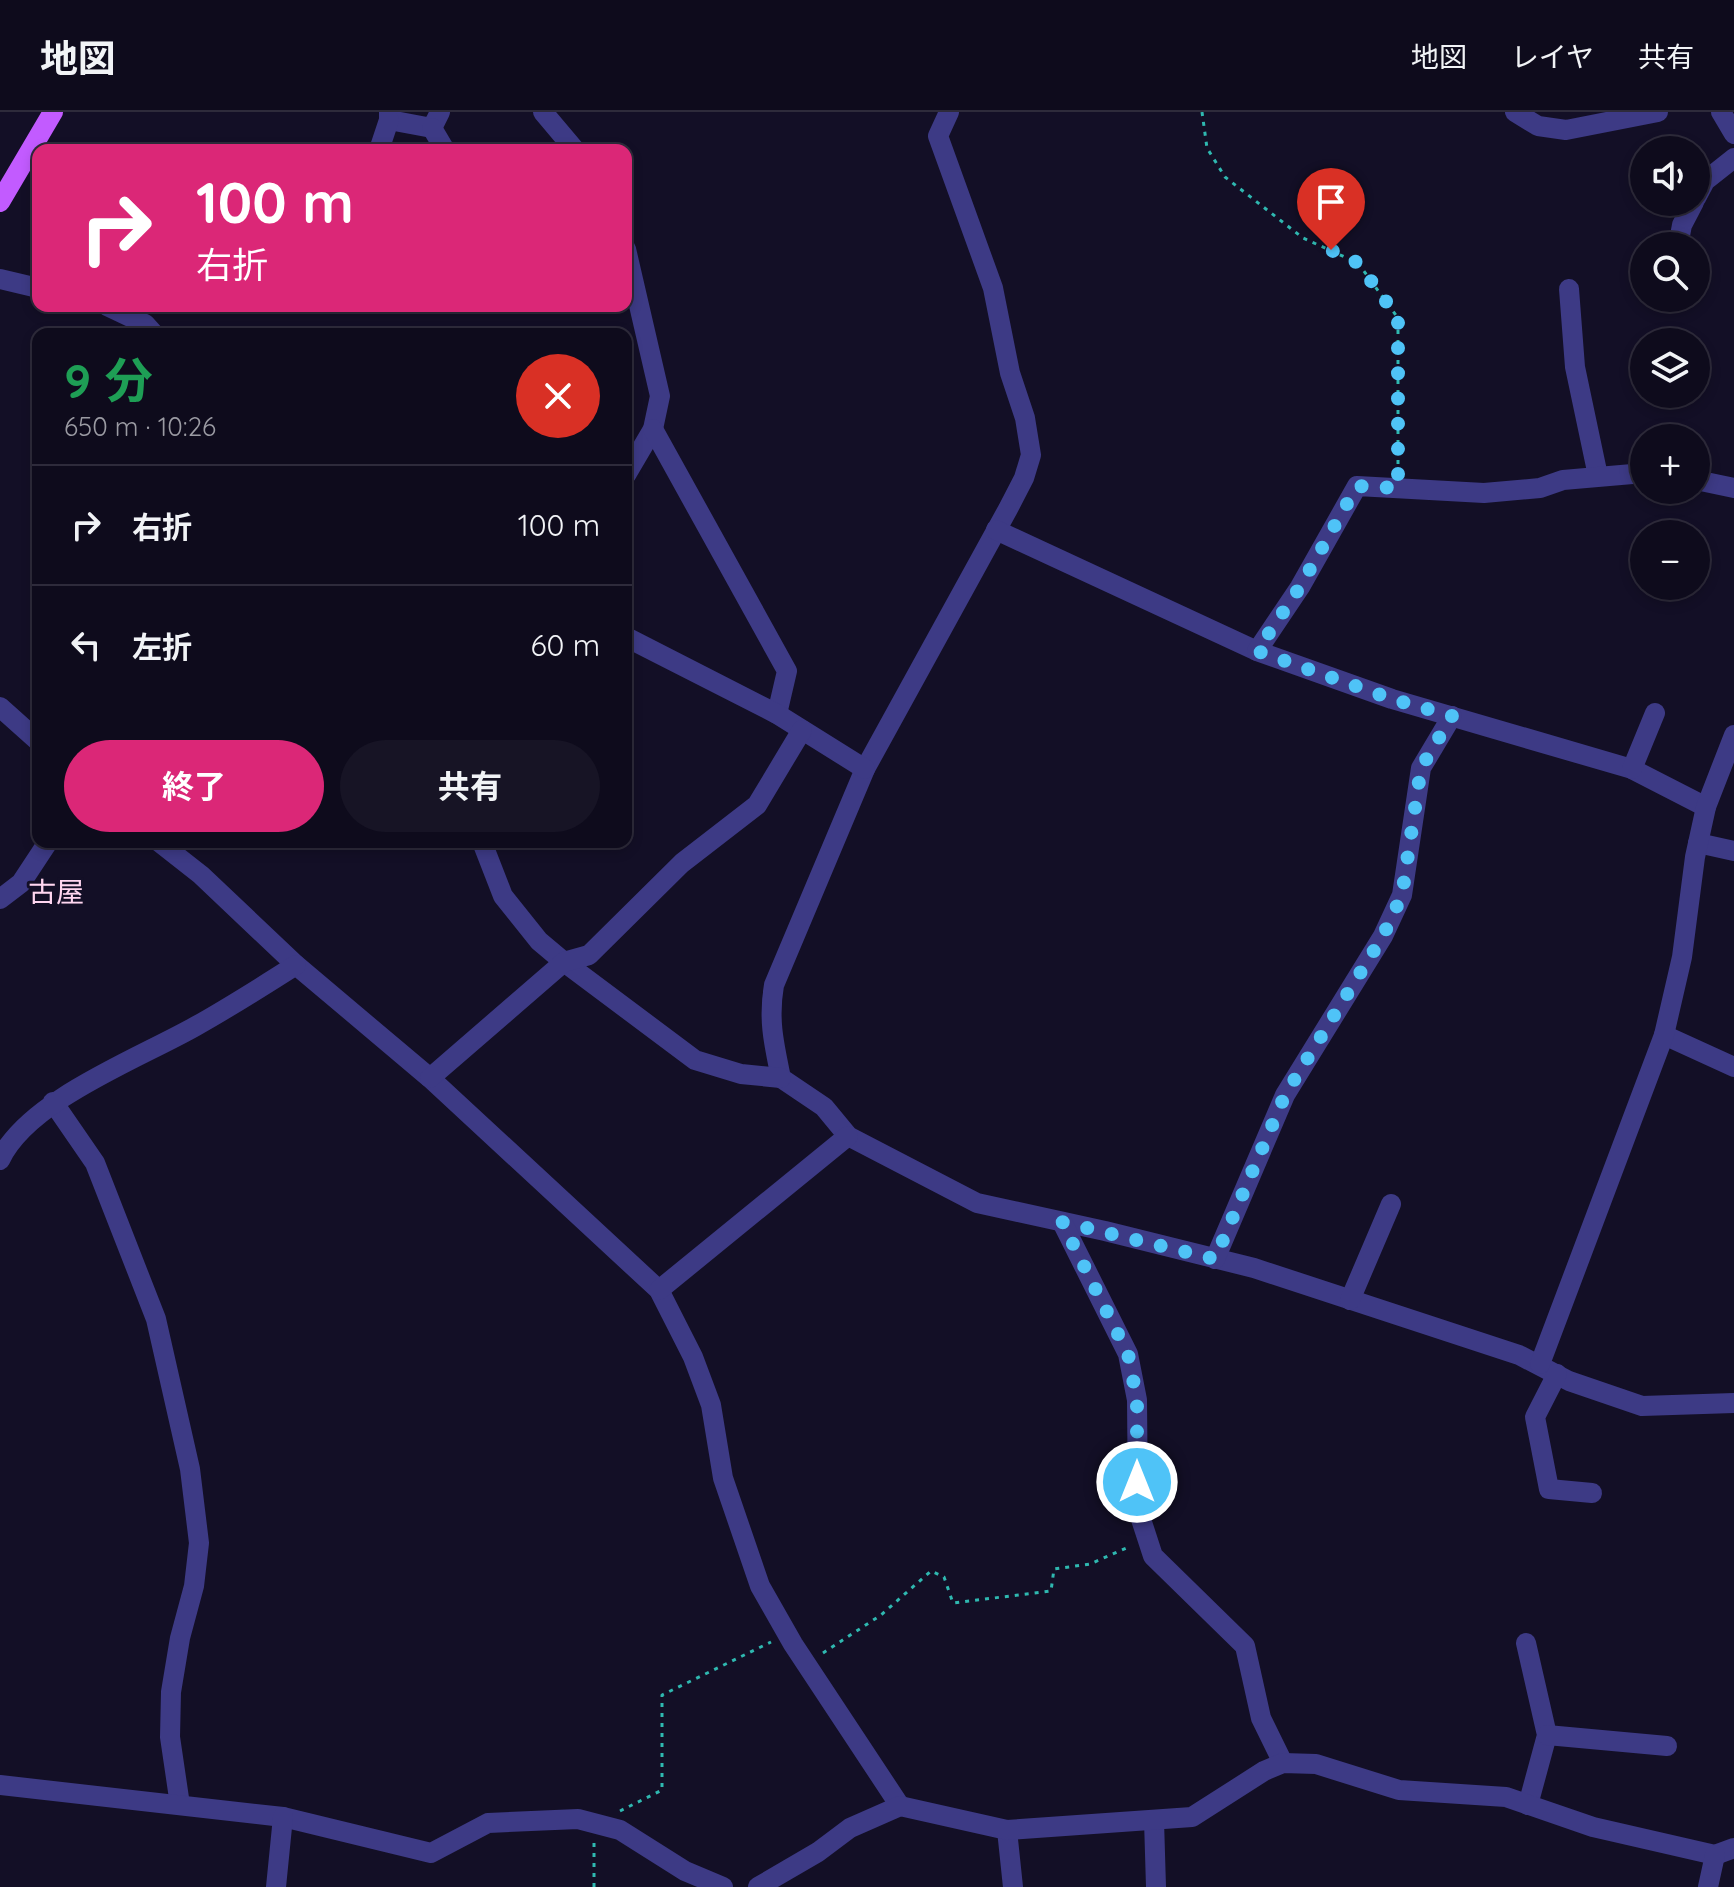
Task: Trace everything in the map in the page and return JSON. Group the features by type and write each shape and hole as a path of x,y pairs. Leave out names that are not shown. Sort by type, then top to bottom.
{"main road":[{"path":"34,144 53,112"},
{"path":"0,202 32,148"}],"street":[{"path":"543,112 570,144"},
{"path":"781,1078 771,1029 774,985 865,769 1024,478 1031,455 993,288 938,136 949,112"},
{"path":"1515,112 1538,126 1566,130 1658,112"},
{"path":"1721,112 1734,134"},
{"path":"381,144 389,116 436,120 443,144"},
{"path":"1710,177 1734,158"},
{"path":"632,275 660,396 653,429 632,465"},
{"path":"0,279 32,287"},
{"path":"1569,289 1575,367 1598,476"},
{"path":"120,312 149,328"},
{"path":"653,429 787,671 777,714"},
{"path":"1257,651 1300,587 1357,486 1484,493 1540,488 1563,480 1630,474"},
{"path":"1710,483 1734,488"},
{"path":"996,530 1257,651 1392,699 1632,769 1706,807"},
{"path":"632,640 777,714 865,769"},
{"path":"0,707 32,736"},
{"path":"1632,769 1655,713"},
{"path":"1215,1259 1285,1095 1383,936 1402,895 1421,768 1452,716"},
{"path":"430,1078 564,962 589,955 682,863 757,805 802,730"},
{"path":"1592,1493 1549,1489 1535,1417 1548,1369 1664,1035 1682,957 1706,807 1732,744"},
{"path":"1698,843 1734,851"},
{"path":"0,899 21,883 44,848"},
{"path":"167,848 201,875 296,965 430,1078 659,1290 693,1357 711,1405 723,1478 760,1586 806,1664 900,1806"},
{"path":"484,848 503,896 539,941 695,1060 741,1074 781,1078 824,1107 848,1136 977,1203 1215,1259 1350,1300 1519,1355 1569,1381 1642,1406 1734,1403"},
{"path":"0,1160 20,1132 53,1102 196,1026 296,965"},
{"path":"1664,1035 1734,1067"},
{"path":"53,1102 95,1163 156,1319 190,1469 199,1543 194,1586 180,1638 171,1692 170,1737 180,1805"},
{"path":"659,1290 848,1136"},
{"path":"1350,1300 1391,1204"},
{"path":"1062,1222 1128,1354 1137,1400 1138,1510 1153,1556 1245,1646 1261,1718 1283,1763"},
{"path":"1526,1643 1547,1735 1528,1805"},
{"path":"1547,1735 1667,1746"},
{"path":"758,1887 818,1852 850,1828 900,1806 1007,1830 1192,1817 1264,1771 1283,1763 1316,1764 1399,1790 1506,1797 1593,1827 1724,1851 1708,1887"},
{"path":"0,1785 283,1817 431,1853 488,1823 578,1819 620,1830 685,1871 723,1887"},
{"path":"276,1887 283,1817"},
{"path":"1154,1820 1156,1887"},
{"path":"1007,1830 1013,1887"}],"path":[{"path":"1202,112 1207,148 1225,177 1303,238 1358,263 1398,318 1398,488"},
{"path":"806,1664 881,1615 931,1571 944,1577 953,1603 1051,1591 1054,1569 1090,1564 1147,1538"},
{"path":"594,1887 595,1823 662,1790 662,1695 787,1634"}],"district":[{"name":"古屋","path":"56,891"}],"route":[{"path":"1137,1482 1137,1400 1128,1354 1062,1222 1215,1259 1285,1095 1383,936 1402,895 1421,768 1452,716 1392,699 1257,651 1300,587 1357,486 1398,488 1398,318 1358,263 1331,250"}]}
